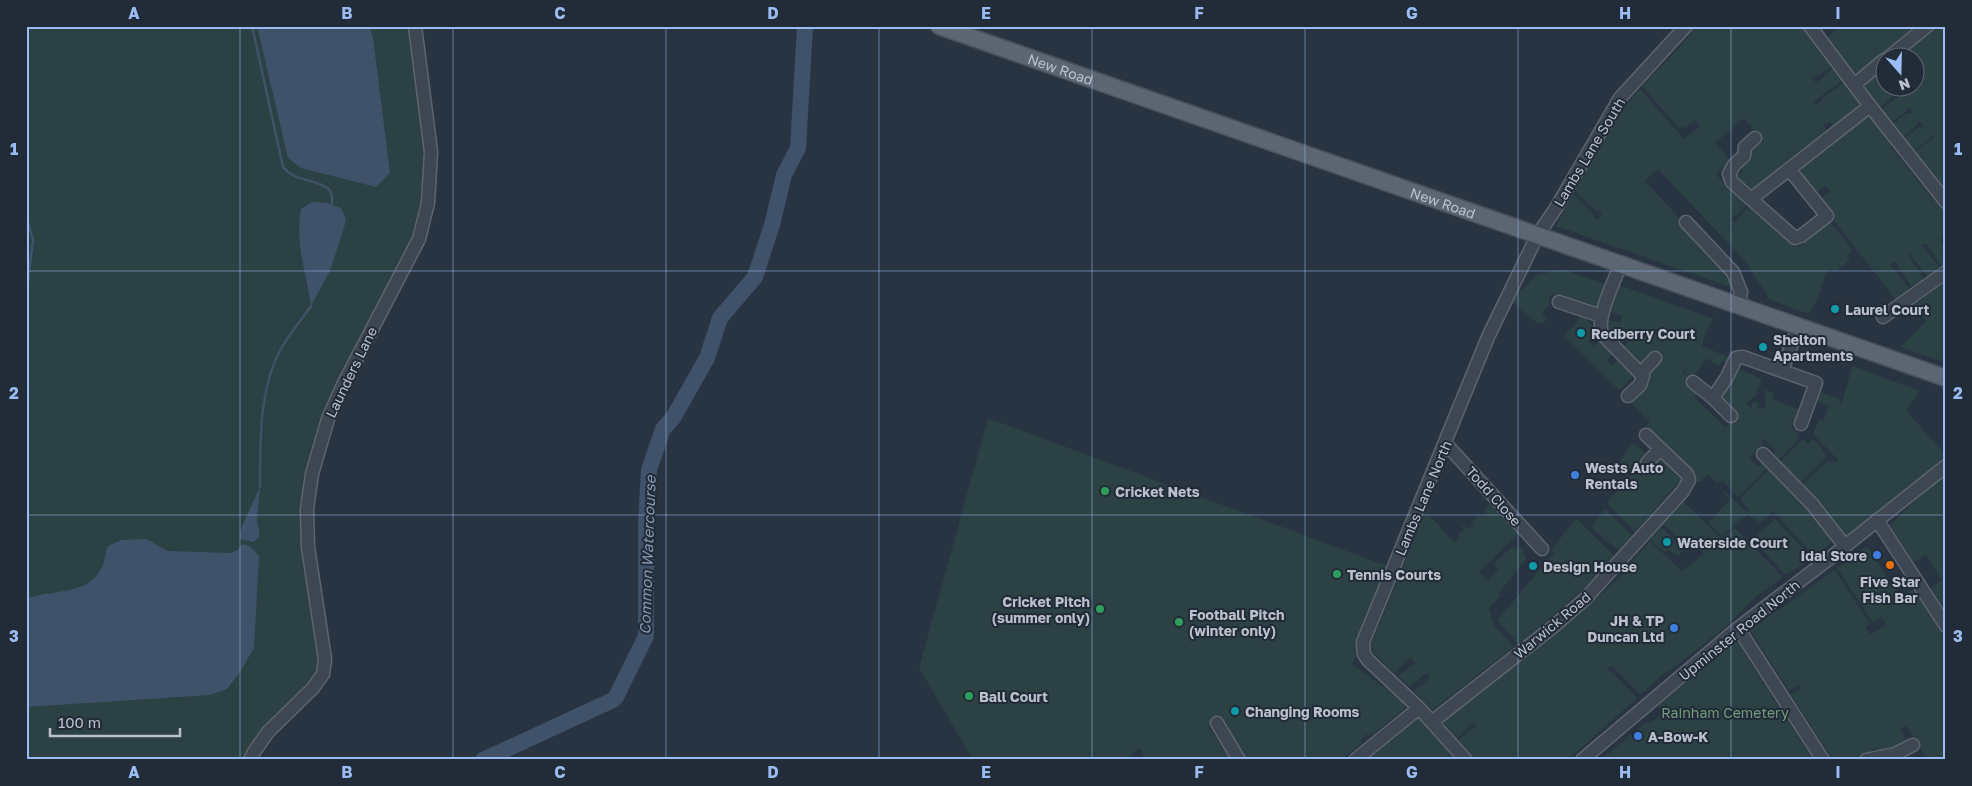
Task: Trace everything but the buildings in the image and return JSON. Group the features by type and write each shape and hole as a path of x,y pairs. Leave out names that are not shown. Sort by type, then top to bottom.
{"main road":[{"name":"New Road","path":"939,26 1946,378"}],"street":[{"name":"Launders Lane","path":"250,760 268,732 313,688 323,674 325,659 308,547 307,510 312,474 332,411 343,385 419,238 428,202 431,152 415,26"},
{"name":"Lambs Lane South","path":"1537,236 1556,208 1620,98 1686,26"},
{"path":"1810,26 1946,202"},
{"path":"1900,48 1927,26"},
{"path":"1854,85 1874,68"},
{"path":"1751,199 1870,106"},
{"path":"1755,138 1745,147 1744,156 1734,165 1729,178 1795,238 1801,236 1827,216 1789,169"},
{"path":"1686,222 1733,272 1742,292 1739,305"},
{"name":"Lambs Lane North","path":"1466,760 1432,721 1368,660 1364,654 1363,642 1446,444 1488,337 1537,236"},
{"path":"1621,264 1599,326 1603,335 1641,373 1643,380 1628,396"},
{"path":"1883,317 1946,272"},
{"path":"1559,302 1601,316"},
{"path":"1782,371 1798,327"},
{"path":"1713,398 1727,378 1736,358 1743,357 1816,383 1801,424"},
{"path":"1641,373 1655,358"},
{"path":"1693,382 1731,416"},
{"name":"Warwick Road","path":"1432,721 1554,626 1585,598 1683,492 1689,480 1687,474 1646,435"},
{"name":"Todd Close","path":"1446,444 1542,549"},
{"path":"1648,462 1660,449"},
{"path":"1763,454 1812,504 1845,546"},
{"name":"Upminster Road North","path":"1582,760 1738,628 1946,466"},
{"path":"1878,520 1946,626"},
{"path":"1738,628 1823,760"},
{"path":"1355,760 1419,708"},
{"path":"1217,723 1239,760"},
{"path":"1866,760 1895,754 1913,745"}],"green space":[{"path":"26,26 415,26 431,152 419,239 343,385 307,510 323,674 249,760 26,760"},
{"path":"1696,26 1802,26 1832,65 1818,76 1812,77 1816,83 1834,67 1843,80 1813,102 1817,105 1824,97 1845,82 1858,101 1856,109 1834,126 1830,122 1824,125 1828,131 1750,190 1736,179 1736,176 1743,171 1740,168 1752,158 1748,153 1763,141 1744,118 1715,143 1731,161 1716,174 1726,186 1747,204 1737,216 1735,215 1731,219 1734,222 1731,227 1749,206 1798,247 1830,222 1852,249 1852,252 1847,256 1850,260 1835,272 1831,269 1826,273 1817,301 1809,314 1770,300 1745,261 1658,169 1645,181 1730,273 1736,289 1556,226 1573,194 1597,220 1602,214 1575,191 1621,111 1640,89 1684,139 1700,126 1695,120 1685,128 1683,126 1680,129 1642,86 1682,45"},
{"path":"1841,26 1917,26 1890,48 1874,48 1874,61 1861,71 1855,73 1851,71 1826,38"},
{"path":"1937,26 1946,26 1946,183 1942,185 1915,152 1933,138 1932,135 1913,152 1903,139 1924,126 1919,121 1916,126 1902,137 1892,124 1907,113 1912,113 1911,109 1908,107 1906,111 1891,123 1881,110 1896,98 1924,98 1924,48 1909,48"},
{"path":"1874,76 1874,98 1891,98 1880,108 1864,87 1864,84"},
{"path":"1866,117 1872,119 1892,145 1890,146 1934,201 1937,200 1946,213 1946,242 1942,238 1940,240 1946,247 1946,262 1941,266 1927,244 1923,244 1923,247 1939,267 1927,276 1913,259 1911,253 1908,254 1924,278 1912,287 1899,269 1896,261 1890,265 1910,289 1896,300 1832,218 1833,216 1820,199 1830,191 1825,186 1815,193 1800,174 1801,167"},
{"path":"1562,269 1605,284 1598,309 1558,298 1553,294 1548,299 1550,304 1542,313 1548,319 1542,323 1537,323 1512,302 1519,289 1521,291 1537,275"},
{"path":"1944,282 1946,284 1946,360 1944,362 1901,347 1926,321 1914,305"},
{"path":"1619,285 1714,319 1708,327 1702,346 1728,357 1719,366 1704,357 1706,359 1693,378 1685,372 1688,365 1683,372 1692,378 1699,391 1694,397 1725,427 1738,416 1721,399 1737,368 1762,379 1756,396 1746,403 1752,408 1752,403 1757,401 1758,409 1766,408 1764,390 1774,393 1772,399 1800,410 1794,423 1789,419 1793,424 1791,427 1799,435 1798,440 1777,461 1772,456 1776,451 1764,439 1761,442 1763,444 1749,458 1758,467 1762,463 1768,468 1738,497 1723,481 1717,483 1708,475 1700,483 1644,429 1650,421 1629,401 1651,379 1647,374 1661,357 1656,352 1642,366 1623,348 1628,342 1623,337 1617,343 1605,331 1606,319 1620,323 1622,316 1611,312 1610,308"},
{"path":"1580,316 1590,323 1595,334 1588,341 1594,346 1600,341 1613,354 1607,360 1612,365 1618,360 1634,376 1619,390 1564,335 1577,323 1576,321"},
{"path":"1852,366 1920,391 1906,410 1946,456 1845,537 1802,485 1828,460 1830,463 1833,461 1835,463 1838,460 1813,434 1819,419 1823,421 1829,406 1816,401 1819,392 1840,399 1839,402 1842,403"},
{"path":"988,418 1387,566 1352,664 1403,701 1407,706 1373,734 1368,736 1367,734 1360,740 1362,743 1341,760 1245,760 1225,721 1208,726 1231,760 1146,760 1140,748 1131,754 1134,760 973,760 919,668"},
{"path":"1813,439 1821,447 1826,457 1800,483 1779,463 1801,441 1804,440 1808,444"},
{"path":"1633,443 1647,454 1640,463 1646,468 1661,458 1681,480 1635,532 1608,504 1608,501 1632,475 1619,462"},
{"path":"1769,469 1808,510 1833,541 1814,556 1773,511 1759,524 1748,514 1722,536 1700,514 1709,522 1730,500 1724,491 1747,512 1749,510 1741,500 1742,496"},
{"path":"1946,475 1946,611 1931,588 1942,580 1926,555 1914,562 1890,525 1936,481"},
{"path":"1484,491 1521,531 1479,572 1488,581 1498,569 1495,565 1496,561 1513,546 1517,549 1519,546 1525,551 1523,554 1527,558 1499,593 1501,595 1489,609 1494,625 1514,647 1432,710 1414,691 1430,678 1426,673 1410,687 1398,676 1415,663 1411,657 1394,673 1373,652 1371,644 1426,511 1455,542 1460,537 1458,535 1464,529 1461,524 1469,529 1473,525 1471,523 1477,517 1475,512 1481,517 1486,513 1484,510 1490,504 1480,494"},
{"path":"1684,502 1721,538 1735,528 1783,577 1757,596 1723,629 1667,671 1640,695 1610,666 1607,670 1613,673 1637,698 1568,760 1476,760 1459,740 1473,728 1477,728 1473,723 1457,738 1443,722 1569,623 1623,574 1622,572 1650,541 1682,571 1704,554 1694,544 1690,546 1685,545 1663,524"},
{"path":"1605,509 1633,536 1619,551 1593,529 1593,523"},
{"path":"1576,518 1614,556 1580,592 1518,644 1497,620 1554,553 1551,550"},
{"path":"1775,519 1812,558 1786,575 1752,540"},
{"name":"Waterside Court","path":"1661,527 1681,546 1680,548 1683,550 1678,556 1668,550 1665,553 1650,539"},
{"path":"1867,546 1900,597 1913,589 1946,640 1946,760 1928,760 1906,725 1900,729 1907,741 1905,746 1878,753 1875,748 1857,760 1833,760 1791,695 1801,689 1799,685 1789,691 1750,630 1835,570 1870,624 1866,627 1870,635 1886,625 1881,617 1873,623 1837,568"},
{"name":"Rainham Cemetery","path":"1736,640 1813,760 1601,760 1646,722 1648,724 1663,714 1658,706"},
{"path":"1419,717 1456,760 1366,760"}],"water":[{"path":"257,26 369,26 373,38 390,173 376,187 301,168 288,158"},
{"path":"312,202 328,203 342,209 346,219 330,271 311,306 299,235 301,209"},
{"path":"260,487 257,521 259,537 253,542 240,539 240,531"},
{"path":"146,539 168,551 230,553 238,550 242,544 250,546 259,556 254,648 240,672 227,689 210,695 26,707 26,599 78,588 87,584 95,578 101,569 108,546 121,540"}],"waterway":[{"path":"252,26 283,167 293,176 323,185 329,189 332,196 332,205"},
{"name":"Common Watercourse","path":"483,760 613,700 646,636 646,524 649,470 663,429 673,418 707,358 720,318 755,277 772,225 784,175 798,148 805,26"},
{"path":"26,216 33,240 26,297"},
{"path":"260,487 262,415 269,379 282,347 311,306"}],"place":[{"name":"Laurel Court","path":"1835,309"},
{"name":"Redberry Court","path":"1581,333"},
{"name":"Shelton Apartments","path":"1763,347"},
{"name":"Wests Auto Rentals","path":"1575,475"},
{"name":"Cricket Nets","path":"1105,491"},
{"name":"Waterside Court","path":"1667,542"},
{"name":"Idal Store","path":"1877,555"},
{"name":"Five Star Fish Bar","path":"1890,565"},
{"name":"Design House","path":"1533,566"},
{"name":"Tennis Courts","path":"1337,574"},
{"name":"Cricket Pitch (summer only)","path":"1100,609"},
{"name":"Football Pitch (winter only)","path":"1179,622"},
{"name":"JH & TP Duncan Ltd","path":"1674,628"},
{"name":"Ball Court","path":"969,696"},
{"name":"Changing Rooms","path":"1235,711"},
{"name":"A-Bow-K","path":"1638,736"}]}
